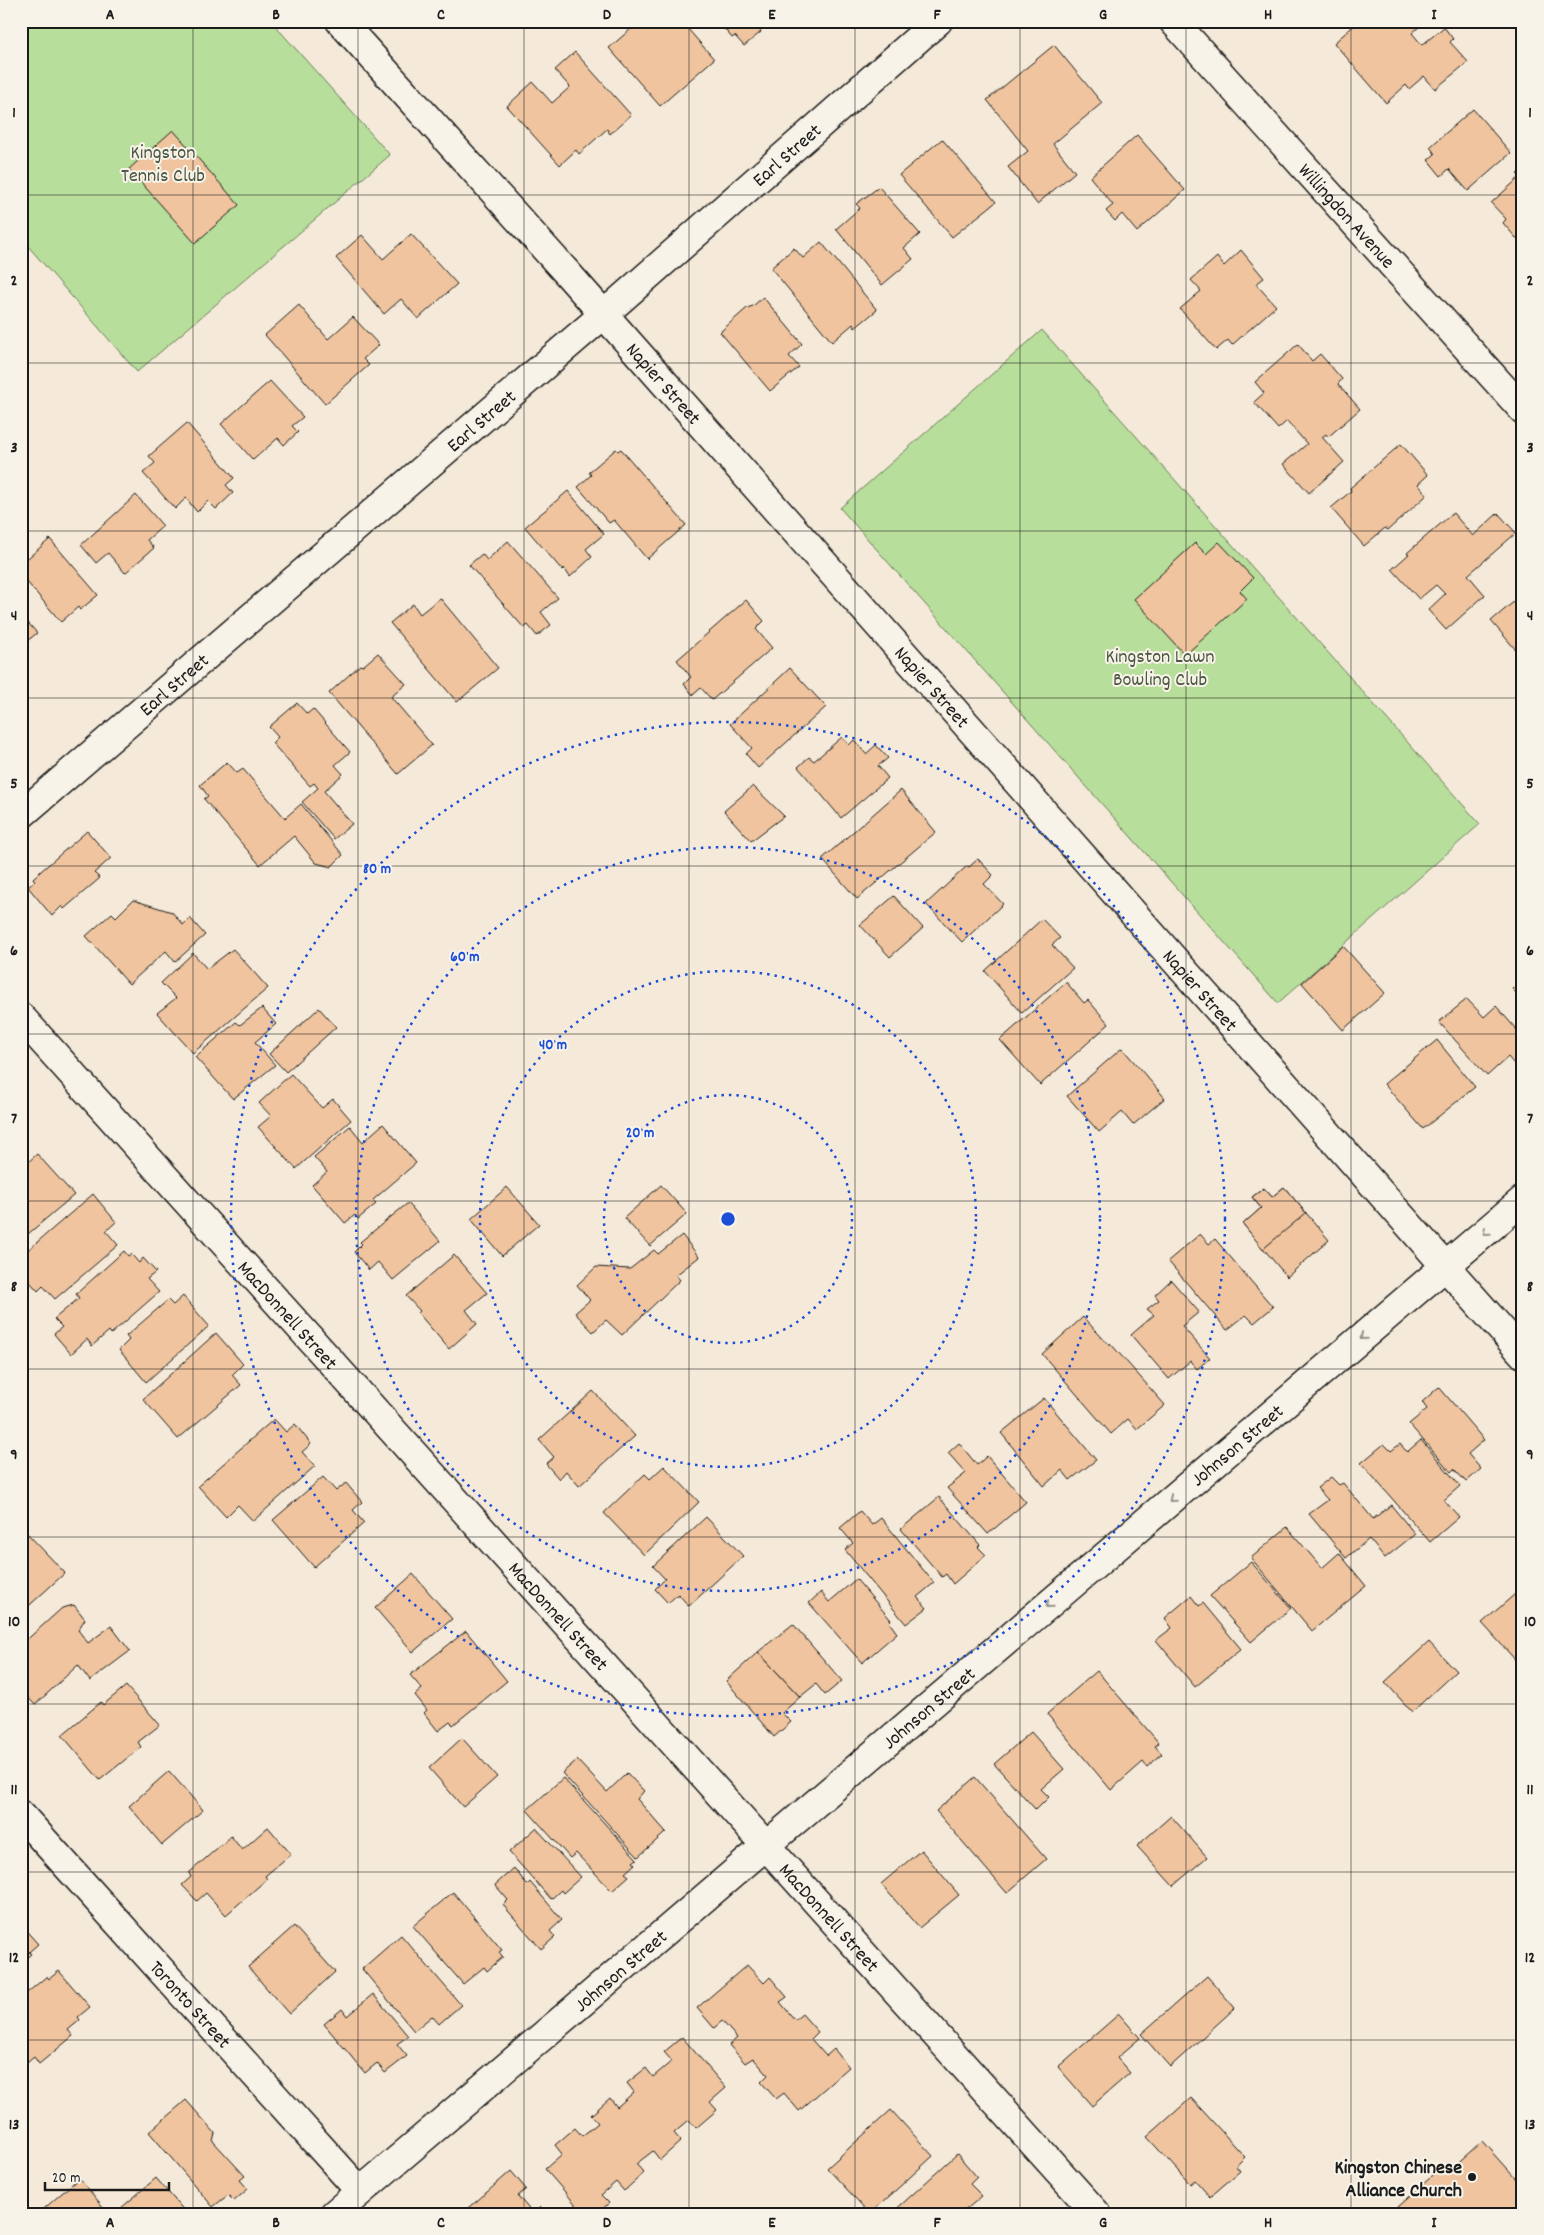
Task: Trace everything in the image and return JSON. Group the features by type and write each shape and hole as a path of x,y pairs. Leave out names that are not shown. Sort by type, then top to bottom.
{"street":[{"name":"Napier Street","path":"340,21 603,315 1523,1354"},
{"name":"Earl Street","path":"21,815 603,315 938,21"},
{"name":"Willingdon Avenue","path":"1173,21 1523,410"},
{"name":"MacDonnell Street","path":"21,1017 1097,2214"},
{"name":"Johnson Street","path":"334,2214 764,1845 804,1813 1523,1200"},
{"name":"Toronto Street","path":"21,1815 360,2191"}],"green space":[{"name":"Kingston Tennis Club","path":"21,21 271,21 390,155 137,372 21,238"},
{"name":"Kingston Lawn Bowling Club","path":"1042,330 1480,824 1278,1003 840,508"}],"building":[{"path":"640,21 661,21 665,26 669,21 681,21 714,59 660,106 609,48"},
{"path":"718,21 760,21 756,25 761,32 744,46 735,36 732,38"},
{"path":"1359,21 1426,21 1412,33 1422,45 1444,27 1453,39 1450,42 1468,62 1435,89 1424,76 1409,89 1406,85 1386,103 1334,43"},
{"path":"1054,45 1102,103 1053,144 1075,172 1037,204 1008,167 1028,151 987,100"},
{"path":"575,52 631,115 610,134 607,129 579,154 576,150 560,165 507,106 533,82 552,103 570,87 555,70"},
{"path":"1473,109 1511,153 1468,191 1449,169 1441,176 1428,160 1435,154 1430,147"},
{"path":"173,130 239,205 195,243 129,169"},
{"path":"1137,135 1185,190 1137,232 1122,214 1115,221 1106,211 1113,205 1090,177"},
{"path":"942,139 996,202 952,237 899,175"},
{"path":"1523,169 1523,246 1503,223 1506,219 1491,203 1520,177 1517,174"},
{"path":"879,187 920,234 904,248 913,259 882,285 836,229 860,208 856,204"},
{"path":"411,234 457,284 418,319 401,299 384,314 336,258 362,235 383,259"},
{"path":"821,242 877,310 855,328 853,324 832,342 771,268 794,248 803,258"},
{"path":"1241,250 1264,278 1256,284 1276,306 1232,345 1228,340 1216,350 1180,309 1201,291 1191,280 1217,257 1224,266"},
{"path":"763,297 802,344 789,356 799,367 770,391 720,332 747,308 753,306"},
{"path":"299,305 328,339 353,317 379,345 363,359 369,365 325,404 265,335"},
{"path":"1298,344 1312,361 1320,354 1342,379 1338,384 1360,409 1328,437 1326,434 1322,437 1344,462 1309,493 1283,464 1307,444 1287,421 1278,429 1254,402 1264,393 1255,382"},
{"path":"270,381 303,417 292,426 298,432 284,445 278,438 253,460 221,424"},
{"path":"187,423 234,478 226,485 233,493 216,509 208,501 197,512 186,498 175,509 143,473 155,463 149,456"},
{"path":"1401,444 1428,475 1418,484 1427,495 1388,530 1385,528 1364,546 1331,508 1351,491 1350,488"},
{"path":"616,449 618,451 621,449 686,525 647,559 614,520 609,523 578,487 591,475 589,472"},
{"path":"568,491 604,534 586,549 592,557 570,577 564,568 562,570 525,527"},
{"path":"136,495 163,526 147,540 154,548 125,573 108,553 96,563 81,545"},
{"path":"1453,513 1473,536 1498,513 1516,533 1468,575 1485,595 1446,630 1428,610 1445,594 1436,585 1419,599 1392,569 1409,554 1407,553"},
{"path":"50,539 98,595 80,610 78,607 61,622 21,575 21,564"},
{"path":"508,541 558,598 541,612 551,625 537,636 528,625 524,628 469,565 482,554 487,560"},
{"name":"Kingston Lawn Bowling Club","path":"1219,542 1253,578 1240,591 1247,599 1185,655 1134,599 1195,543 1206,554"},
{"path":"1523,594 1523,658 1491,621"},
{"path":"440,598 498,668 457,702 390,623 413,604 420,614"},
{"path":"746,600 764,621 756,629 772,648 712,700 701,688 693,695 684,684 691,677 677,660"},
{"path":"21,617 37,633 21,646"},
{"path":"378,653 406,684 391,697 432,745 398,774 329,693 360,665 363,666"},
{"path":"790,668 826,707 758,768 746,754 752,748 730,724"},
{"path":"297,703 307,714 313,709 350,752 335,765 343,774 324,791 352,824 334,839 302,802 318,788 314,783 310,786 272,743 278,737 269,727"},
{"path":"842,737 849,745 854,740 866,754 876,745 888,758 878,766 888,778 841,818 798,767 809,757 814,761"},
{"path":"227,762 237,773 243,769 285,818 301,804 343,855 331,867 316,863 294,836 260,865 204,799 208,796 200,785"},
{"path":"753,786 784,816 751,841 724,811"},
{"path":"901,790 936,832 857,899 822,859"},
{"path":"87,831 111,858 94,873 100,878 64,909 62,906 52,916 28,887 35,881 33,878"},
{"path":"978,859 993,875 984,884 1003,904 962,942 926,904 967,866 969,867"},
{"path":"894,896 923,928 890,957 860,925"},
{"path":"133,900 172,912 183,925 190,918 205,935 175,962 166,951 129,984 86,936 112,913 116,917"},
{"path":"1042,919 1060,938 1052,945 1073,968 1022,1013 985,971"},
{"path":"1343,946 1385,993 1343,1030 1302,983"},
{"path":"233,949 268,988 193,1053 157,1013 176,998 161,983 193,953 207,969"},
{"path":"1523,980 1523,1000 1512,989"},
{"path":"1066,982 1084,1003 1088,1000 1109,1024 1040,1085 1000,1040"},
{"path":"1467,999 1484,1017 1496,1006 1523,1037 1523,1057 1514,1064 1508,1057 1487,1076 1439,1022"},
{"path":"262,1008 276,1024 255,1042 275,1065 233,1099 195,1057 236,1022 240,1025"},
{"path":"319,1008 336,1027 286,1072 269,1054"},
{"path":"1437,1040 1475,1087 1423,1129 1384,1084"},
{"path":"1122,1048 1165,1098 1133,1125 1122,1112 1099,1132 1067,1096"},
{"path":"291,1074 322,1108 333,1099 351,1120 296,1169 258,1127 271,1116 259,1103"},
{"path":"383,1124 416,1163 373,1200 376,1204 358,1219 355,1215 345,1223 312,1185 327,1172 314,1157 350,1126 363,1142"},
{"path":"37,1154 74,1195 28,1234 21,1226 21,1161 25,1165"},
{"path":"661,1185 687,1214 650,1246 624,1218"},
{"path":"507,1187 539,1224 502,1256 471,1219"},
{"path":"1284,1187 1329,1240 1287,1277 1243,1224 1261,1208 1252,1197 1264,1188 1272,1197"},
{"path":"1284,1187 1306,1213 1263,1249 1243,1224 1261,1208 1252,1197 1264,1188 1272,1197"},
{"path":"93,1194 116,1222 106,1231 118,1245 55,1299 43,1286 38,1291 21,1272 21,1256"},
{"path":"408,1203 440,1241 393,1280 378,1262 369,1270 354,1252 362,1244 360,1242"},
{"path":"1200,1234 1209,1244 1215,1239 1273,1307 1254,1323 1246,1315 1227,1330 1168,1261"},
{"path":"682,1235 699,1257 676,1275 680,1280 622,1335 606,1320 593,1332 575,1313 590,1300 577,1285 596,1267 630,1269 654,1250 658,1254"},
{"path":"124,1251 128,1256 131,1254 139,1263 143,1258 156,1272 147,1279 159,1292 111,1334 109,1331 92,1346 87,1339 71,1354 54,1334 62,1327 54,1319 79,1298 76,1294"},
{"path":"454,1255 487,1293 466,1310 477,1324 449,1349 406,1296"},
{"path":"1171,1280 1199,1312 1182,1326 1210,1358 1197,1369 1190,1361 1169,1379 1131,1335 1154,1315 1147,1309 1159,1300 1155,1295"},
{"path":"183,1296 209,1326 146,1382 119,1350 129,1340 126,1336 168,1300 173,1305"},
{"path":"1083,1317 1109,1345 1110,1343 1165,1405 1137,1429 1128,1419 1111,1434 1042,1354"},
{"path":"216,1333 243,1364 232,1375 241,1385 178,1439 143,1399"},
{"path":"1439,1387 1484,1440 1468,1454 1481,1469 1466,1482 1454,1469 1451,1472 1409,1424 1427,1409 1422,1402"},
{"path":"593,1391 635,1436 579,1486 566,1471 559,1479 546,1464 554,1457 539,1440"},
{"path":"1044,1398 1096,1460 1070,1480 1062,1470 1044,1486 1001,1433"},
{"path":"274,1419 286,1432 295,1424 311,1444 302,1452 315,1466 253,1521 238,1505 226,1517 198,1486"},
{"path":"1421,1440 1460,1486 1444,1500 1459,1517 1430,1542 1361,1463 1384,1444 1391,1451 1400,1444 1407,1452"},
{"path":"959,1443 977,1465 987,1456 1026,1502 988,1534 947,1488 966,1473 948,1453"},
{"path":"664,1466 699,1502 644,1555 604,1513 645,1474 650,1479"},
{"path":"323,1477 336,1491 346,1483 362,1502 353,1510 364,1523 314,1567 273,1520"},
{"path":"1331,1477 1339,1485 1343,1483 1373,1519 1391,1505 1415,1534 1385,1558 1369,1539 1346,1558 1309,1514 1328,1500 1317,1488"},
{"path":"939,1497 980,1545 978,1547 986,1555 953,1584 946,1574 942,1577 901,1529"},
{"path":"860,1511 872,1525 881,1518 934,1583 917,1597 927,1608 906,1624 845,1550 853,1543 840,1528"},
{"path":"706,1517 743,1556 689,1606 678,1594 668,1603 655,1589 665,1579 653,1566"},
{"path":"1287,1527 1322,1568 1339,1553 1366,1586 1312,1631 1251,1558"},
{"path":"25,1531 65,1573 21,1613 21,1535"},
{"path":"1251,1562 1291,1608 1251,1642 1210,1596"},
{"path":"413,1574 452,1619 413,1652 375,1608"},
{"path":"856,1579 891,1620 889,1622 897,1633 862,1663 809,1603 821,1592 829,1602"},
{"path":"1523,1587 1523,1660 1519,1664 1482,1623"},
{"path":"1191,1596 1199,1606 1203,1603 1241,1649 1195,1687 1156,1640 1172,1628 1165,1618"},
{"path":"74,1605 85,1619 78,1630 88,1643 111,1626 130,1651 90,1681 78,1665 35,1705 25,1694 21,1698 21,1645 62,1608"},
{"path":"793,1624 842,1681 825,1695 816,1684 800,1697 758,1652"},
{"path":"466,1631 507,1681 453,1725 450,1722 438,1731 424,1713 427,1710 415,1695 422,1689 410,1675"},
{"path":"1429,1642 1456,1671 1412,1712 1385,1682"},
{"path":"758,1652 800,1697 782,1713 791,1722 774,1737 726,1681"},
{"path":"1097,1671 1159,1743 1155,1746 1162,1754 1147,1767 1143,1762 1111,1790 1047,1714"},
{"path":"126,1686 160,1725 138,1742 141,1747 100,1780 62,1735 101,1702 103,1705"},
{"path":"1031,1732 1064,1769 1041,1789 1049,1797 1036,1810 994,1764"},
{"path":"462,1738 497,1777 463,1807 429,1768"},
{"path":"577,1760 607,1792 627,1773 644,1791 637,1799 666,1832 638,1857 562,1773"},
{"path":"169,1771 203,1810 162,1845 129,1806"},
{"path":"975,1777 1046,1859 1007,1893 936,1811"},
{"path":"563,1778 637,1859 633,1862 635,1864 625,1873 629,1876 612,1891 576,1853 570,1858 527,1810"},
{"path":"1171,1816 1207,1857 1173,1886 1137,1846"},
{"path":"268,1827 291,1854 265,1876 267,1879 226,1915 206,1893 197,1901 182,1885 191,1877 189,1873 231,1836 242,1850"},
{"path":"536,1828 581,1877 563,1893 561,1890 551,1899 509,1852"},
{"path":"921,1850 959,1895 919,1928 881,1884"},
{"path":"514,1868 527,1885 530,1882 562,1920 550,1931 555,1937 541,1949 503,1905 508,1900 495,1885"},
{"path":"453,1892 502,1950 499,1952 503,1957 487,1971 484,1967 463,1984 413,1926"},
{"path":"21,1925 38,1944 21,1963"},
{"path":"294,1926 335,1972 289,2014 248,1967"},
{"path":"401,1935 461,2005 439,2024 432,2016 414,2031 362,1969"},
{"path":"747,1965 764,1983 770,1977 787,1997 780,2002 795,2020 802,2014 818,2032 811,2039 826,2056 834,2049 849,2067 799,2111 784,2093 776,2099 761,2082 768,2075 753,2058 745,2063 729,2045 737,2038 722,2021 714,2028 697,2008"},
{"path":"59,1971 90,2007 78,2017 80,2020 68,2030 73,2036 39,2064 34,2057 21,2068 21,1998 47,1976 49,1979"},
{"path":"1207,1976 1235,2008 1170,2067 1141,2034"},
{"path":"373,1994 408,2036 397,2044 407,2056 385,2073 377,2063 365,2073 324,2024 342,2009 347,2016"},
{"path":"1119,2014 1140,2038 1117,2058 1130,2073 1092,2106 1058,2067"},
{"path":"682,2037 726,2088 710,2102 717,2110 696,2128 689,2120 674,2133 681,2141 660,2160 653,2151 636,2164 644,2173 624,2191 616,2182 601,2195 609,2203 597,2214 584,2214 545,2169 562,2154 555,2145 575,2128 582,2136 598,2123 591,2115 610,2098 617,2107 634,2092 627,2083 646,2068 653,2077 672,2061 664,2052"},
{"path":"1191,2098 1245,2157 1236,2166 1240,2171 1210,2197 1195,2180 1190,2184 1147,2137"},
{"path":"186,2100 215,2133 213,2141 245,2176 240,2180 248,2189 234,2201 228,2195 213,2207 149,2132"},
{"path":"891,2110 933,2156 870,2214 827,2168"},
{"name":"Kingston Chinese Alliance Church","path":"1482,2141 1523,2187 1523,2202 1509,2214 1389,2214 1447,2163 1452,2168"},
{"path":"957,2154 977,2177 970,2184 982,2196 961,2214 891,2214"},
{"path":"511,2171 526,2189 518,2196 533,2214 462,2214"},
{"path":"79,2178 109,2214 38,2214"},
{"path":"156,2178 187,2214 124,2214 120,2209"},
{"path":"541,2207 547,2214 533,2214"}],"place":[{"name":"Kingston Chinese Alliance Church","path":"1472,2177"}]}
